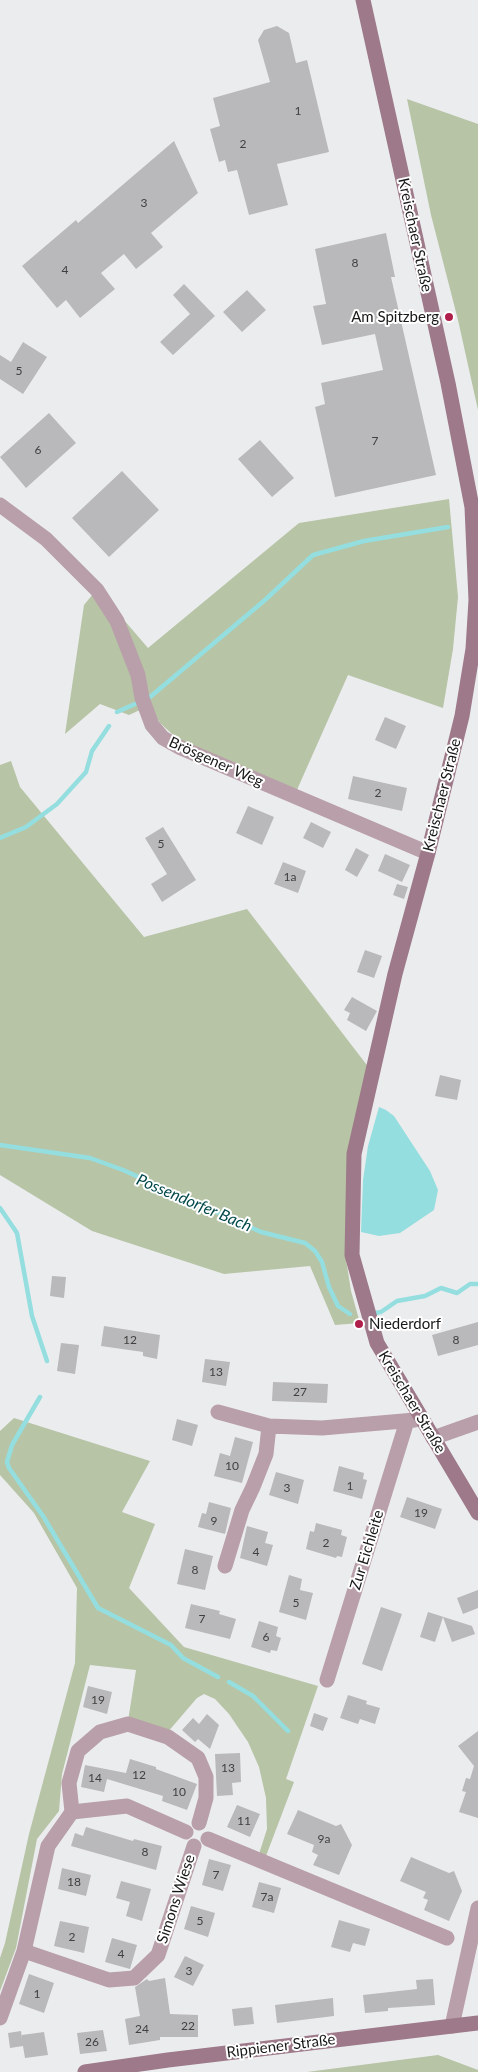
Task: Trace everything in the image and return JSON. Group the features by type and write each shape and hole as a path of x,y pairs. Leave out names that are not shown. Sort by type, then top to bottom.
{"main road":[{"name":"Kreischaer Straße","path":"363,0 448,383 472,507 476,600 473,649 462,716 428,853 395,974 354,1154 352,1255 377,1343 414,1420 433,1438 478,1513"},
{"name":"Rippiener Straße","path":"85,2072 169,2066 478,2023"}],"street":[{"name":"Brösgener Weg","path":"0,505 46,539 97,590 116,621 138,674 142,698 152,725 164,738 178,747 428,853"},
{"path":"218,1412 270,1426 322,1428 414,1420"},
{"name":"Zur Eichleite","path":"327,1680 414,1420"},
{"path":"433,1438 478,1422"},
{"path":"224,1566 242,1510 266,1454 270,1426"},
{"path":"0,2018 24,1952 48,1846 72,1812 69,1783 78,1751 100,1732 128,1724 168,1737 198,1758 206,1777 206,1798 193,1828"},
{"name":"Simons Wiese","path":"72,1812 127,1806 193,1828 205,1826 209,1832 208,1839 204,1844 194,1846 188,1842 193,1828"},
{"name":"Simons Wiese","path":"208,1839 447,1938"},
{"name":"Simons Wiese","path":"24,1952 109,1980 134,1978 158,1955 194,1846"},
{"path":"452,2026 478,1908"}],"green space":[{"path":"407,99 478,124 478,410 458,320 431,215"},
{"path":"449,499 458,597 453,649 443,708 348,675 296,792 182,743 160,723 152,710 124,620 148,648 299,523"},
{"path":"93,594 118,633 142,709 129,715 100,704 65,734 84,605"},
{"path":"11,761 20,787 144,937 247,909 373,1073 345,1253 351,1291 360,1323 335,1325 310,1266 224,1274 92,1231 0,1175 0,765"},
{"path":"14,1418 150,1461 122,1512 155,1524 129,1588 184,1647 318,1686 286,1779 294,1782 266,1856 259,1854 267,1829 266,1798 259,1767 248,1742 229,1714 215,1699 204,1694 197,1698 167,1733 128,1721 136,1670 90,1665 62,1774 59,1811 37,1839 16,1948 0,1991 0,1958 29,1834 75,1663 77,1588 34,1513 0,1475 0,1431"},
{"path":"438,2055 478,2070 478,2072 307,2072"}],"water":[{"path":"379,1107 394,1116 430,1171 438,1190 434,1210 400,1233 379,1236 361,1232 363,1180 368,1146"}],"building":[{"path":"277,26 289,33 296,63 307,60 329,152 277,164 288,205 249,215 237,170 228,172 225,160 219,162 210,129 220,126 213,98 270,82 258,40 264,30"},
{"path":"174,141 198,193 151,233 163,247 136,269 124,254 101,273 115,289 80,318 66,300 57,308 22,266 76,220 78,223"},
{"path":"386,233 395,277 391,277 436,475 335,497 315,407 325,404 321,383 383,370 375,334 322,345 313,306 326,304 315,249"},
{"path":"184,284 215,316 173,355 160,342 190,314 173,295"},
{"path":"247,290 266,310 242,332 223,312"},
{"path":"23,342 47,357 23,394 0,379 0,355 11,362"},
{"path":"49,413 76,443 26,488 0,457"},
{"path":"260,440 294,478 272,497 238,459"},
{"path":"122,471 159,510 109,557 72,518"},
{"path":"385,717 406,726 396,749 375,740"},
{"path":"353,776 407,788 402,811 348,799"},
{"path":"248,806 274,817 262,845 236,833"},
{"path":"311,822 331,832 323,848 303,838"},
{"path":"163,827 196,880 162,902 151,884 167,874 145,838"},
{"path":"356,848 369,855 357,877 345,870"},
{"path":"385,854 410,865 402,882 378,871"},
{"path":"283,862 306,871 298,893 274,884"},
{"path":"397,884 408,887 404,899 393,895"},
{"path":"365,950 382,956 374,978 357,972"},
{"path":"352,997 377,1011 366,1031 347,1020 350,1013 344,1010"},
{"path":"440,1075 461,1080 457,1100 435,1096"},
{"path":"52,1276 66,1277 64,1298 50,1296"},
{"path":"478,1322 478,1345 438,1356 432,1335"},
{"path":"104,1326 160,1335 157,1359 143,1356 143,1352 101,1346"},
{"path":"61,1343 79,1345 75,1374 57,1371"},
{"path":"205,1359 230,1362 226,1386 202,1382"},
{"path":"273,1382 328,1384 327,1403 272,1401"},
{"path":"177,1419 198,1425 192,1446 172,1440"},
{"path":"235,1437 253,1442 242,1483 214,1476 220,1453 230,1456"},
{"path":"339,1466 364,1473 363,1479 367,1480 362,1499 333,1491"},
{"path":"276,1472 304,1480 298,1504 269,1495"},
{"path":"407,1497 442,1509 435,1529 400,1517"},
{"path":"209,1502 231,1508 225,1534 198,1527 202,1513 206,1514"},
{"path":"316,1523 342,1530 341,1535 347,1537 342,1557 337,1556 336,1558 306,1549 310,1531 314,1532"},
{"path":"247,1526 268,1532 265,1543 273,1545 267,1566 240,1558"},
{"path":"185,1549 213,1556 205,1590 177,1584"},
{"path":"289,1575 302,1579 300,1590 313,1593 306,1620 279,1612"},
{"path":"478,1590 478,1608 463,1614 457,1598"},
{"path":"191,1604 220,1611 219,1614 236,1619 230,1639 185,1628"},
{"path":"381,1607 402,1614 382,1671 362,1664"},
{"path":"428,1612 472,1626 475,1634 452,1642 443,1617 435,1642 420,1637"},
{"path":"259,1621 278,1627 276,1636 281,1638 277,1651 271,1650 270,1653 251,1647"},
{"path":"88,1686 112,1692 107,1714 83,1707"},
{"path":"348,1695 367,1701 366,1704 380,1708 375,1724 360,1719 358,1724 340,1718"},
{"path":"314,1713 328,1718 323,1731 310,1726"},
{"path":"207,1714 219,1725 210,1749 198,1739 195,1742 182,1730 193,1718 199,1724"},
{"path":"478,1731 478,1818 459,1812 466,1792 462,1791 466,1778 470,1779 474,1766 458,1746"},
{"path":"240,1753 241,1782 232,1783 233,1795 217,1796 215,1754"},
{"path":"130,1759 156,1767 156,1769 197,1784 187,1810 162,1801 163,1796 107,1779 104,1792 81,1787 85,1765 126,1773"},
{"path":"237,1805 260,1814 250,1837 227,1827"},
{"path":"298,1810 336,1826 341,1824 352,1845 339,1875 313,1865 318,1855 312,1852 314,1845 287,1834"},
{"path":"86,1827 133,1841 134,1839 162,1846 156,1870 71,1846 75,1833 83,1836"},
{"path":"411,1857 449,1873 454,1871 462,1891 449,1921 424,1910 428,1900 423,1898 426,1892 400,1881"},
{"path":"209,1859 231,1865 223,1891 202,1885"},
{"path":"62,1868 91,1875 86,1896 58,1889"},
{"path":"121,1881 151,1889 142,1921 126,1916 130,1902 116,1898"},
{"path":"259,1882 281,1888 274,1913 252,1907"},
{"path":"191,1906 215,1913 208,1937 184,1929"},
{"path":"339,1920 370,1929 365,1946 353,1943 350,1952 331,1947"},
{"path":"60,1921 89,1927 84,1953 54,1946"},
{"path":"112,1938 137,1945 130,1969 105,1962"},
{"path":"185,1956 204,1965 193,1986 174,1977"},
{"path":"29,1974 54,1983 44,2013 19,2004"},
{"path":"165,1978 170,2014 198,2015 198,2037 160,2037 160,2040 129,2045 125,2019 140,2016 135,1987 147,1979 149,1981"},
{"path":"433,1979 435,2005 388,2008 388,2011 365,2013 363,1995 417,1989 416,1980"},
{"path":"333,1998 334,2016 277,2023 275,2005"},
{"path":"252,2007 254,2024 234,2026 232,2009"},
{"path":"103,2030 107,2051 80,2054 77,2033"},
{"path":"21,2031 22,2038 22,2035 44,2032 48,2055 25,2058 23,2046 10,2048 8,2033"}],"waterway":[{"path":"150,697 265,600 313,555 364,541 448,527"},
{"path":"117,712 135,704"},
{"path":"0,838 26,827 57,804 86,772 92,751 109,726"},
{"name":"Possendorfer Bach","path":"0,1145 90,1158 123,1170 261,1232 305,1243 315,1251 322,1262 329,1287 338,1306 350,1314"},
{"path":"0,1208 17,1233 32,1316 47,1361"},
{"name":"Possendorfer Bach","path":"375,1313 381,1312 397,1301 425,1296 441,1288 457,1293 470,1284 478,1284"},
{"path":"40,1397 12,1445 7,1462 9,1468 43,1516 98,1608 171,1645 183,1658 218,1677"},
{"path":"229,1682 253,1696 288,1731"}],"place":[{"name":"Am Spitzberg","path":"449,317"},
{"name":"Niederdorf","path":"359,1324"}]}
